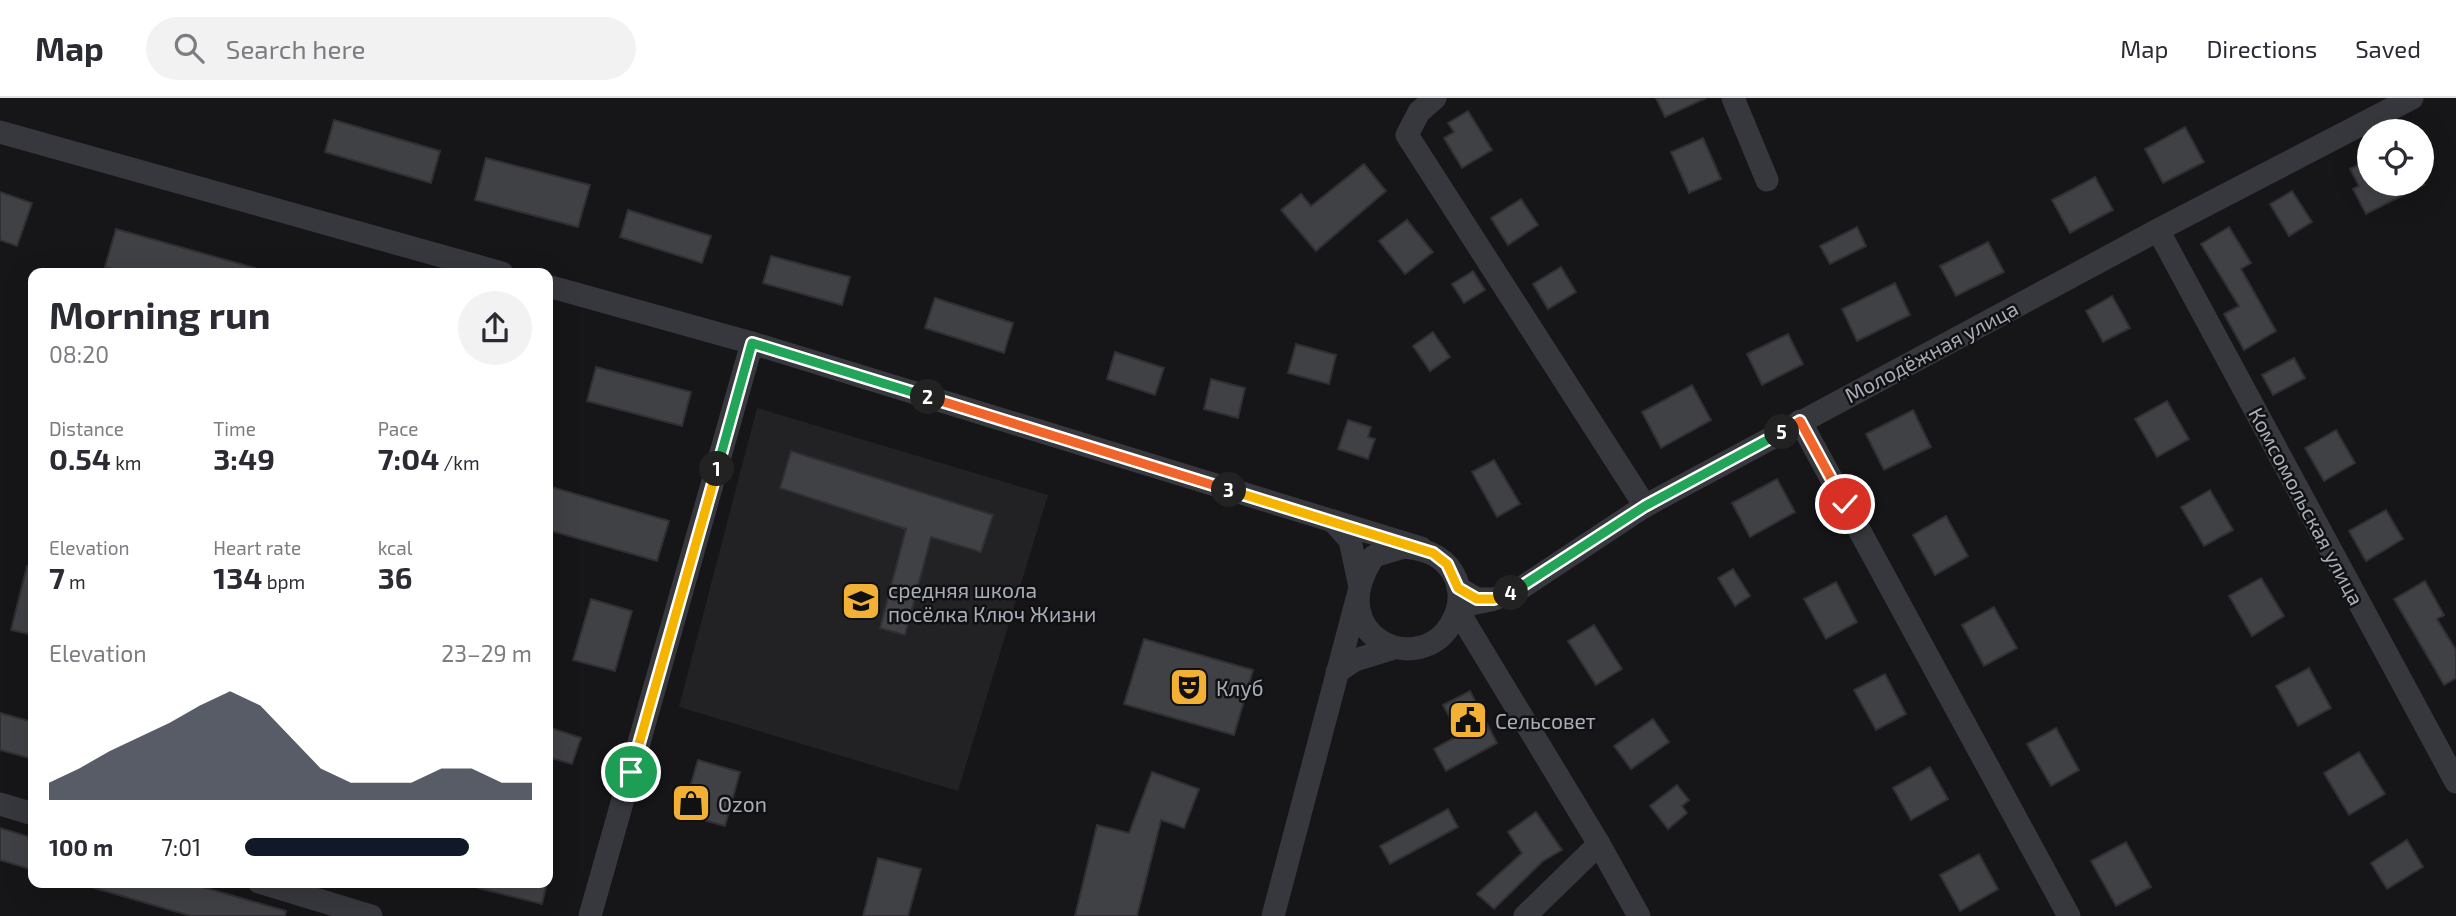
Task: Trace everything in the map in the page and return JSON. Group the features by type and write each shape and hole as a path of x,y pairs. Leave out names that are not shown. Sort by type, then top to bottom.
{"street":[{"path":"1435,98 1419,112 1407,135 1645,506"},
{"path":"1733,98 1768,180"},
{"name":"Молодёжная улица","path":"1458,611 1471,604 1518,590 1645,506 2158,230 2412,98"},
{"path":"0,132 484,268"},
{"name":"Комсомольская улица","path":"2158,230 2456,782"},
{"path":"553,287 752,343 1422,548 1447,564 1458,588 1458,611 1449,630 1425,647 1412,650 1394,648 1378,640 1365,627 1350,540 1333,522"},
{"path":"590,916 752,343"},
{"path":"1800,421 2070,916"},
{"path":"1273,916 1358,591 1374,556 1404,547 1422,548"},
{"path":"1458,588 1477,599 1494,599"},
{"path":"1458,611 1599,844 1639,916"},
{"path":"1337,672 1355,660 1394,648"},
{"path":"0,804 28,812"},
{"path":"1525,916 1599,844"},
{"path":"279,888 371,916"}],"shaded area":[{"name":"средняя школа посёлка Ключ Жизни","path":"757,408 1048,495 958,791 679,707"}],"building":[{"path":"1656,98 1706,98 1665,117"},
{"path":"1468,111 1492,150 1462,168 1444,138 1454,132 1448,123"},
{"path":"334,120 440,151 431,183 325,152"},
{"path":"2185,127 2204,162 2163,183 2145,149"},
{"path":"1703,138 1721,179 1689,193 1671,152"},
{"path":"486,158 590,185 578,227 475,200"},
{"path":"1364,164 1386,191 1316,251 1281,210 1301,194 1311,206"},
{"path":"2357,166 2357,182 2350,169"},
{"path":"2095,177 2113,210 2070,233 2052,200"},
{"path":"2357,187 2357,196 2401,196 2366,214 2353,189"},
{"path":"2292,191 2312,222 2289,236 2270,204"},
{"path":"0,192 32,203 17,246 0,240"},
{"path":"1521,199 1538,225 1508,245 1491,218"},
{"path":"628,210 711,236 702,263 620,237"},
{"path":"1407,220 1433,252 1405,274 1379,241"},
{"path":"1857,227 1866,246 1830,264 1820,246"},
{"path":"2229,227 2251,263 2241,269 2276,331 2244,350 2224,314 2239,306 2201,244"},
{"path":"116,229 255,268 109,268 105,267"},
{"path":"1988,242 2004,272 1956,296 1940,266"},
{"path":"771,256 850,277 842,305 763,283"},
{"path":"1561,267 1576,292 1548,309 1533,284"},
{"path":"1473,271 1485,290 1464,303 1452,284"},
{"path":"1895,283 1910,315 1857,341 1842,309"},
{"path":"2112,296 2130,328 2103,342 2086,311"},
{"path":"935,298 1013,323 1004,353 925,328"},
{"path":"1433,332 1450,357 1430,371 1413,346"},
{"path":"1788,334 1803,364 1762,385 1747,354"},
{"path":"1296,344 1336,355 1329,384 1288,373"},
{"path":"1115,352 1164,368 1155,395 1107,379"},
{"path":"2294,358 2305,378 2273,395 2262,375"},
{"path":"596,367 691,392 682,426 587,401"},
{"path":"1211,379 1245,388 1238,418 1204,409"},
{"path":"1692,385 1711,420 1661,448 1642,412"},
{"path":"2167,401 2189,439 2157,457 2135,419"},
{"path":"1913,410 1931,447 1884,470 1866,434"},
{"path":"1348,420 1371,427 1368,437 1375,439 1368,459 1338,449"},
{"path":"2336,430 2355,463 2324,481 2305,448"},
{"path":"791,451 993,515 981,552 931,537 905,635 880,628 906,529 780,488"},
{"path":"1494,460 1520,504 1497,517 1472,472"},
{"path":"1777,479 1795,512 1750,537 1732,503"},
{"path":"553,487 669,521 657,561 553,531"},
{"path":"2210,490 2233,530 2204,546 2181,507"},
{"path":"2386,510 2403,539 2366,561 2349,531"},
{"path":"1946,516 1968,556 1935,575 1913,535"},
{"path":"27,566 28,566 28,634 11,630"},
{"path":"1733,569 1750,596 1735,606 1718,578"},
{"path":"2261,578 2284,616 2252,636 2229,596"},
{"path":"2425,581 2444,615 2437,619 2456,650 2456,678 2444,685 2394,599"},
{"path":"1836,582 1857,622 1826,639 1804,599"},
{"path":"591,599 632,611 615,671 573,660"},
{"path":"1994,607 2017,648 1984,666 1962,625"},
{"path":"1594,625 1622,669 1596,685 1568,641"},
{"name":"Клуб","path":"1144,639 1253,670 1234,735 1124,704"},
{"path":"2309,668 2331,708 2298,726 2276,686"},
{"path":"1885,674 1906,714 1876,730 1854,690"},
{"name":"Сельсовет","path":"1470,691 1497,743 1446,771 1434,749 1459,735 1443,705"},
{"path":"0,713 28,721 28,758 0,750"},
{"path":"1653,719 1669,742 1631,769 1614,746"},
{"path":"2056,728 2079,770 2051,786 2027,744"},
{"path":"553,729 581,738 572,764 553,758"},
{"path":"2359,752 2385,794 2349,815 2324,773"},
{"path":"698,760 740,772 725,826 682,814"},
{"path":"1930,767 1948,799 1911,820 1893,788"},
{"path":"1152,772 1199,789 1184,828 1161,820 1137,916 1075,916 1097,825 1129,833"},
{"path":"1677,785 1689,800 1682,806 1687,813 1668,829 1650,806"},
{"path":"1448,809 1458,827 1390,864 1380,846"},
{"path":"1536,812 1562,850 1543,861 1494,909 1477,894 1522,853 1508,832"},
{"path":"0,828 28,836 28,868 0,860"},
{"path":"2407,840 2423,867 2387,889 2371,863"},
{"path":"2126,842 2151,887 2116,906 2091,861"},
{"path":"1979,854 1998,889 1960,911 1940,875"},
{"path":"878,858 921,869 908,916 863,916"},
{"path":"94,888 206,888 286,911 285,916 191,916"},
{"path":"478,888 546,888 542,904"}],"place":[{"name":"средняя школа посёлка Ключ Жизни","path":"861,601"},
{"name":"Клуб","path":"1189,687"},
{"name":"Сельсовет","path":"1468,720"},
{"name":"Ozon","path":"691,803"}],"route":[{"path":"631,772 752,343 1422,548 1447,564 1458,588 1477,599 1494,599 1518,590 1645,506 1800,421 1845,504"}]}
